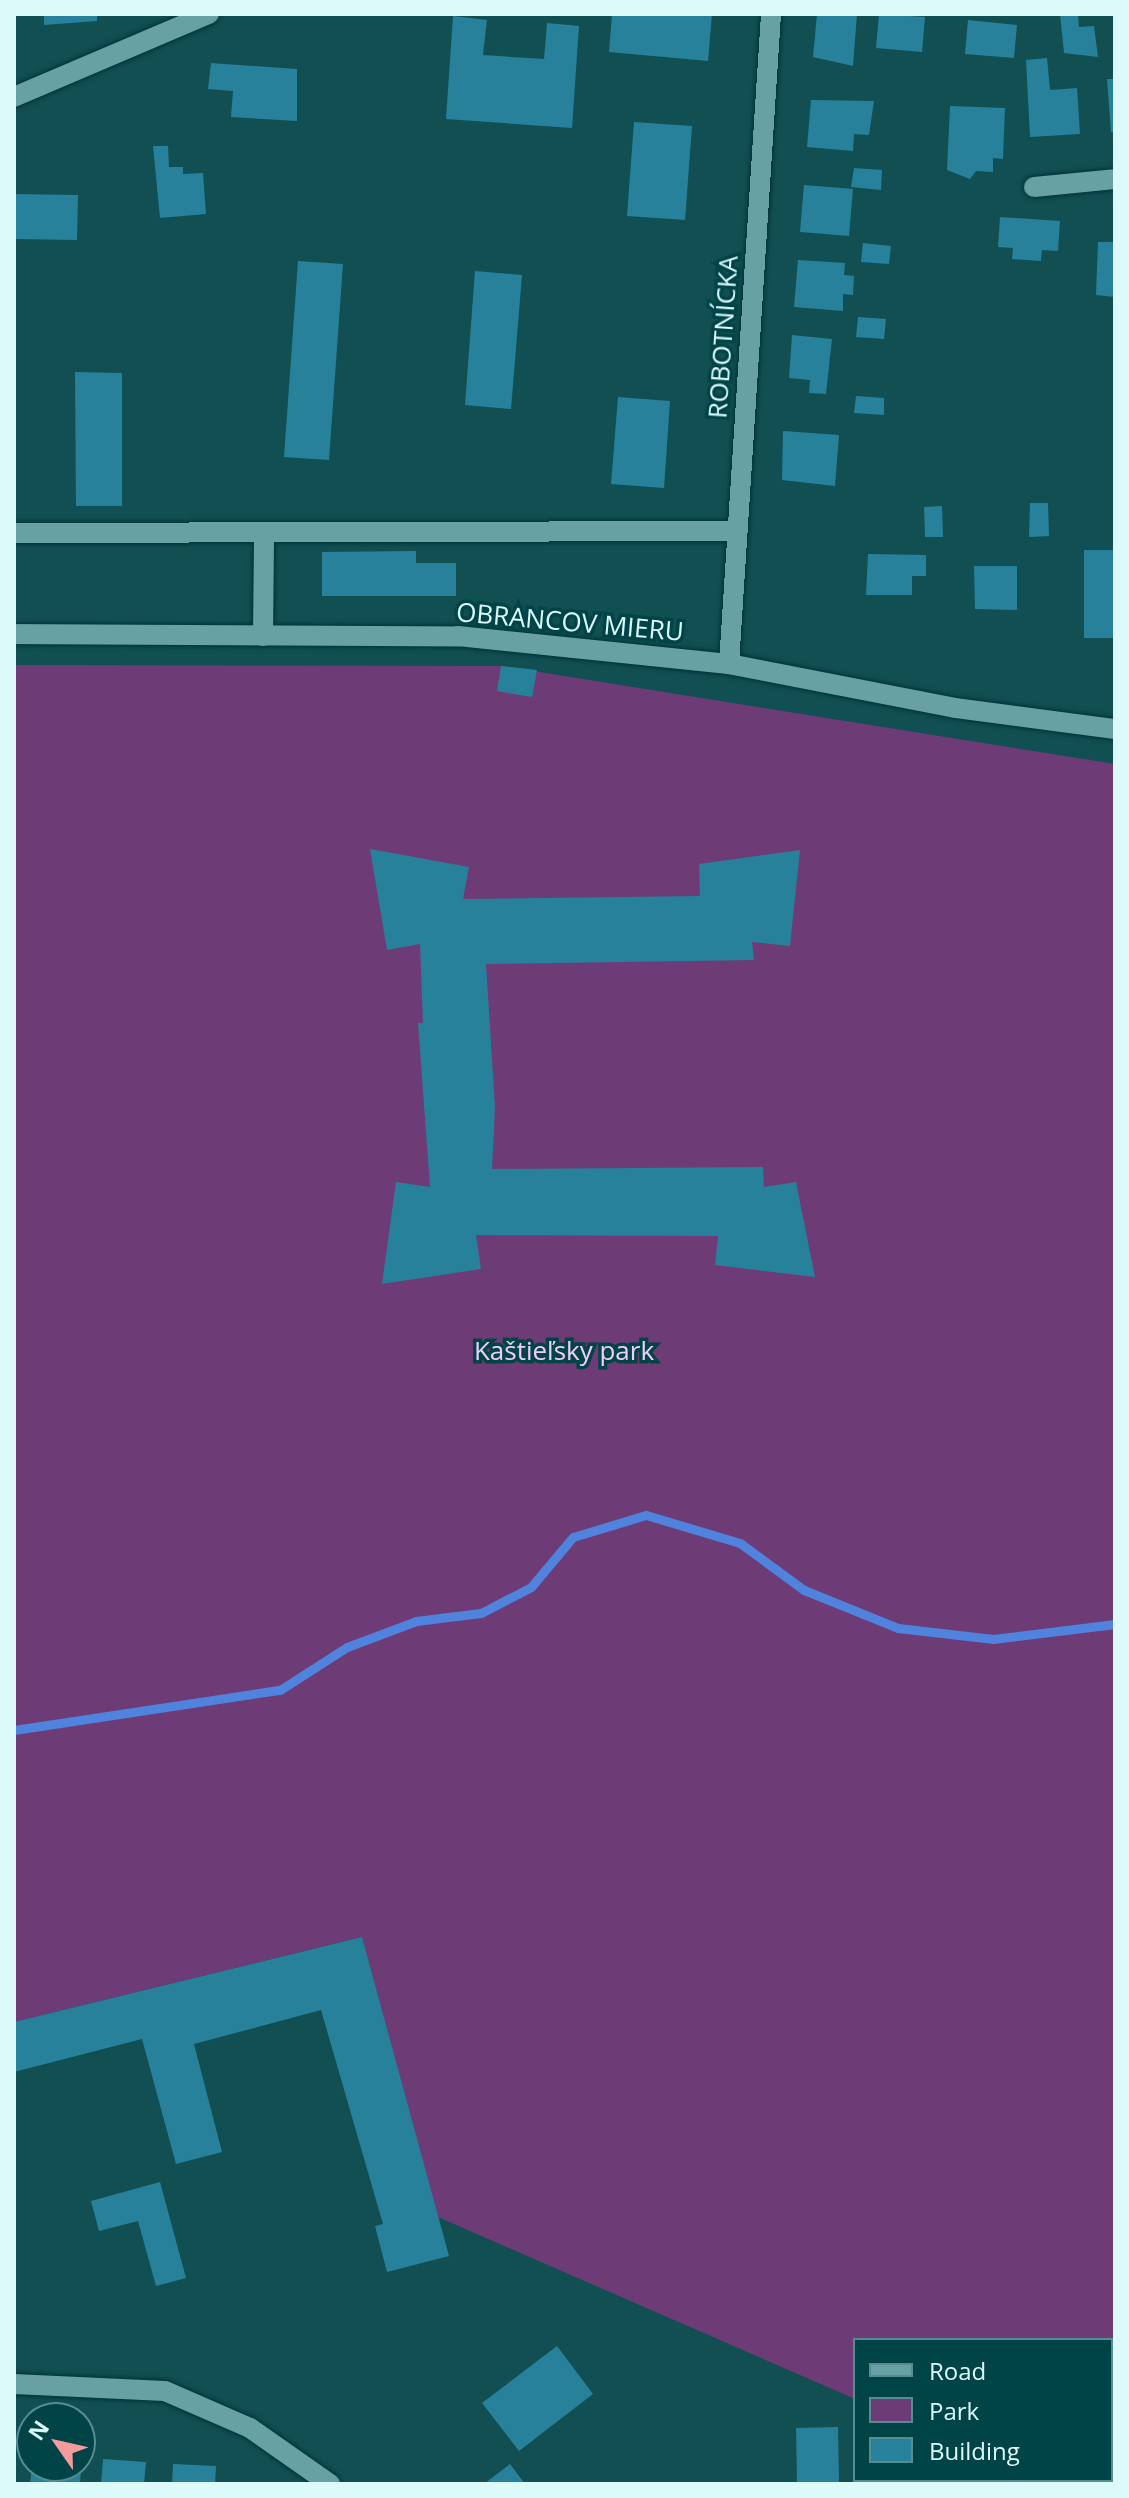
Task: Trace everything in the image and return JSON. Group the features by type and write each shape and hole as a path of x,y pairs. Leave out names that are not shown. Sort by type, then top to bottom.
{"street":[{"path":"14,97 209,14"},
{"name":"ROBOTNÍCKA","path":"729,664 735,531 771,14"},
{"path":"1034,187 1115,179"},
{"path":"14,533 735,531"},
{"path":"263,636 264,533"},
{"name":"OBRANCOV MIERU","path":"14,634 458,636 729,664 955,708 1115,729"},
{"path":"14,2384 165,2391 250,2428 330,2484"}],"green space":[{"name":"Kaštieľsky park","path":"14,665 501,666 1115,764 1115,2401 1113,2338 853,2338 853,2398 438,2217 362,1937 14,2022"}],"building":[{"path":"44,14 97,14 97,21 44,25"},
{"path":"612,14 712,14 708,61 609,52"},
{"path":"817,14 857,14 853,66 813,57"},
{"path":"879,14 925,17 922,52 876,48"},
{"path":"1060,14 1078,14 1079,27 1094,26 1098,57 1064,53"},
{"path":"453,16 487,20 483,55 544,59 547,23 579,26 572,128 446,119"},
{"path":"968,20 1017,25 1014,58 965,54"},
{"path":"1047,58 1050,90 1077,88 1080,134 1030,137 1026,60"},
{"path":"211,63 297,69 297,121 231,117 233,91 208,89"},
{"path":"1107,79 1115,79 1115,131 1111,132"},
{"path":"811,100 874,101 869,135 854,134 853,151 807,147"},
{"path":"950,106 1005,108 1003,159 993,158 993,172 976,171 970,179 947,170"},
{"path":"634,122 692,126 685,220 627,216"},
{"path":"153,146 168,146 169,167 183,167 183,174 203,173 206,214 160,218"},
{"path":"854,168 882,170 881,190 851,187"},
{"path":"804,185 853,189 849,236 800,232"},
{"path":"14,194 78,195 77,240 14,239"},
{"path":"1000,217 1060,221 1058,251 1042,250 1041,261 1012,259 1013,248 998,247"},
{"path":"1098,242 1115,242 1115,297 1096,295"},
{"path":"863,243 891,246 889,264 861,262"},
{"path":"798,260 845,263 844,275 854,276 853,295 843,294 843,311 794,307"},
{"path":"298,261 343,264 329,460 284,457"},
{"path":"475,271 522,275 511,409 465,405"},
{"path":"858,317 886,319 884,339 856,337"},
{"path":"792,335 832,339 826,394 809,393 810,380 789,378"},
{"path":"75,372 122,373 122,506 76,506"},
{"path":"856,396 884,398 884,415 854,413"},
{"path":"618,397 670,401 664,488 611,484"},
{"path":"783,431 839,435 835,486 782,480"},
{"path":"1030,503 1048,503 1049,536 1029,537"},
{"path":"942,506 943,537 925,537 924,507"},
{"path":"1084,550 1115,550 1115,638 1084,638"},
{"path":"416,551 416,563 456,563 456,596 322,596 322,552"},
{"path":"868,554 926,555 926,576 912,576 912,595 866,595"},
{"path":"974,566 1017,566 1017,610 975,609"},
{"path":"501,666 537,670 532,697 497,691"},
{"path":"370,849 469,867 463,899 700,896 699,864 800,850 790,946 752,942 754,960 486,964 495,1107 492,1169 763,1167 764,1187 796,1182 815,1277 715,1265 718,1236 476,1235 481,1269 382,1284 396,1182 430,1187 418,1023 423,1023 420,944 387,950"},
{"path":"362,1937 449,2256 387,2272 375,2226 383,2224 321,2010 194,2044 222,2152 176,2164 142,2039 14,2072 14,2022"},
{"path":"160,2182 186,2278 156,2286 138,2221 99,2231 91,2201"},
{"path":"557,2346 593,2394 519,2451 482,2403"},
{"path":"838,2427 839,2482 870,2484 797,2484 796,2428"},
{"path":"1113,2452 1115,2484 1097,2484 1113,2482"},
{"path":"103,2459 146,2462 144,2484 101,2484"},
{"path":"173,2464 216,2466 215,2484 172,2484"},
{"path":"510,2464 525,2484 484,2484"},
{"path":"30,2482 80,2482 80,2484"}],"waterway":[{"path":"14,1730 280,1690 347,1647 416,1621 481,1613 531,1587 573,1537 646,1515 740,1543 804,1590 898,1628 993,1639 1115,1624"}]}
